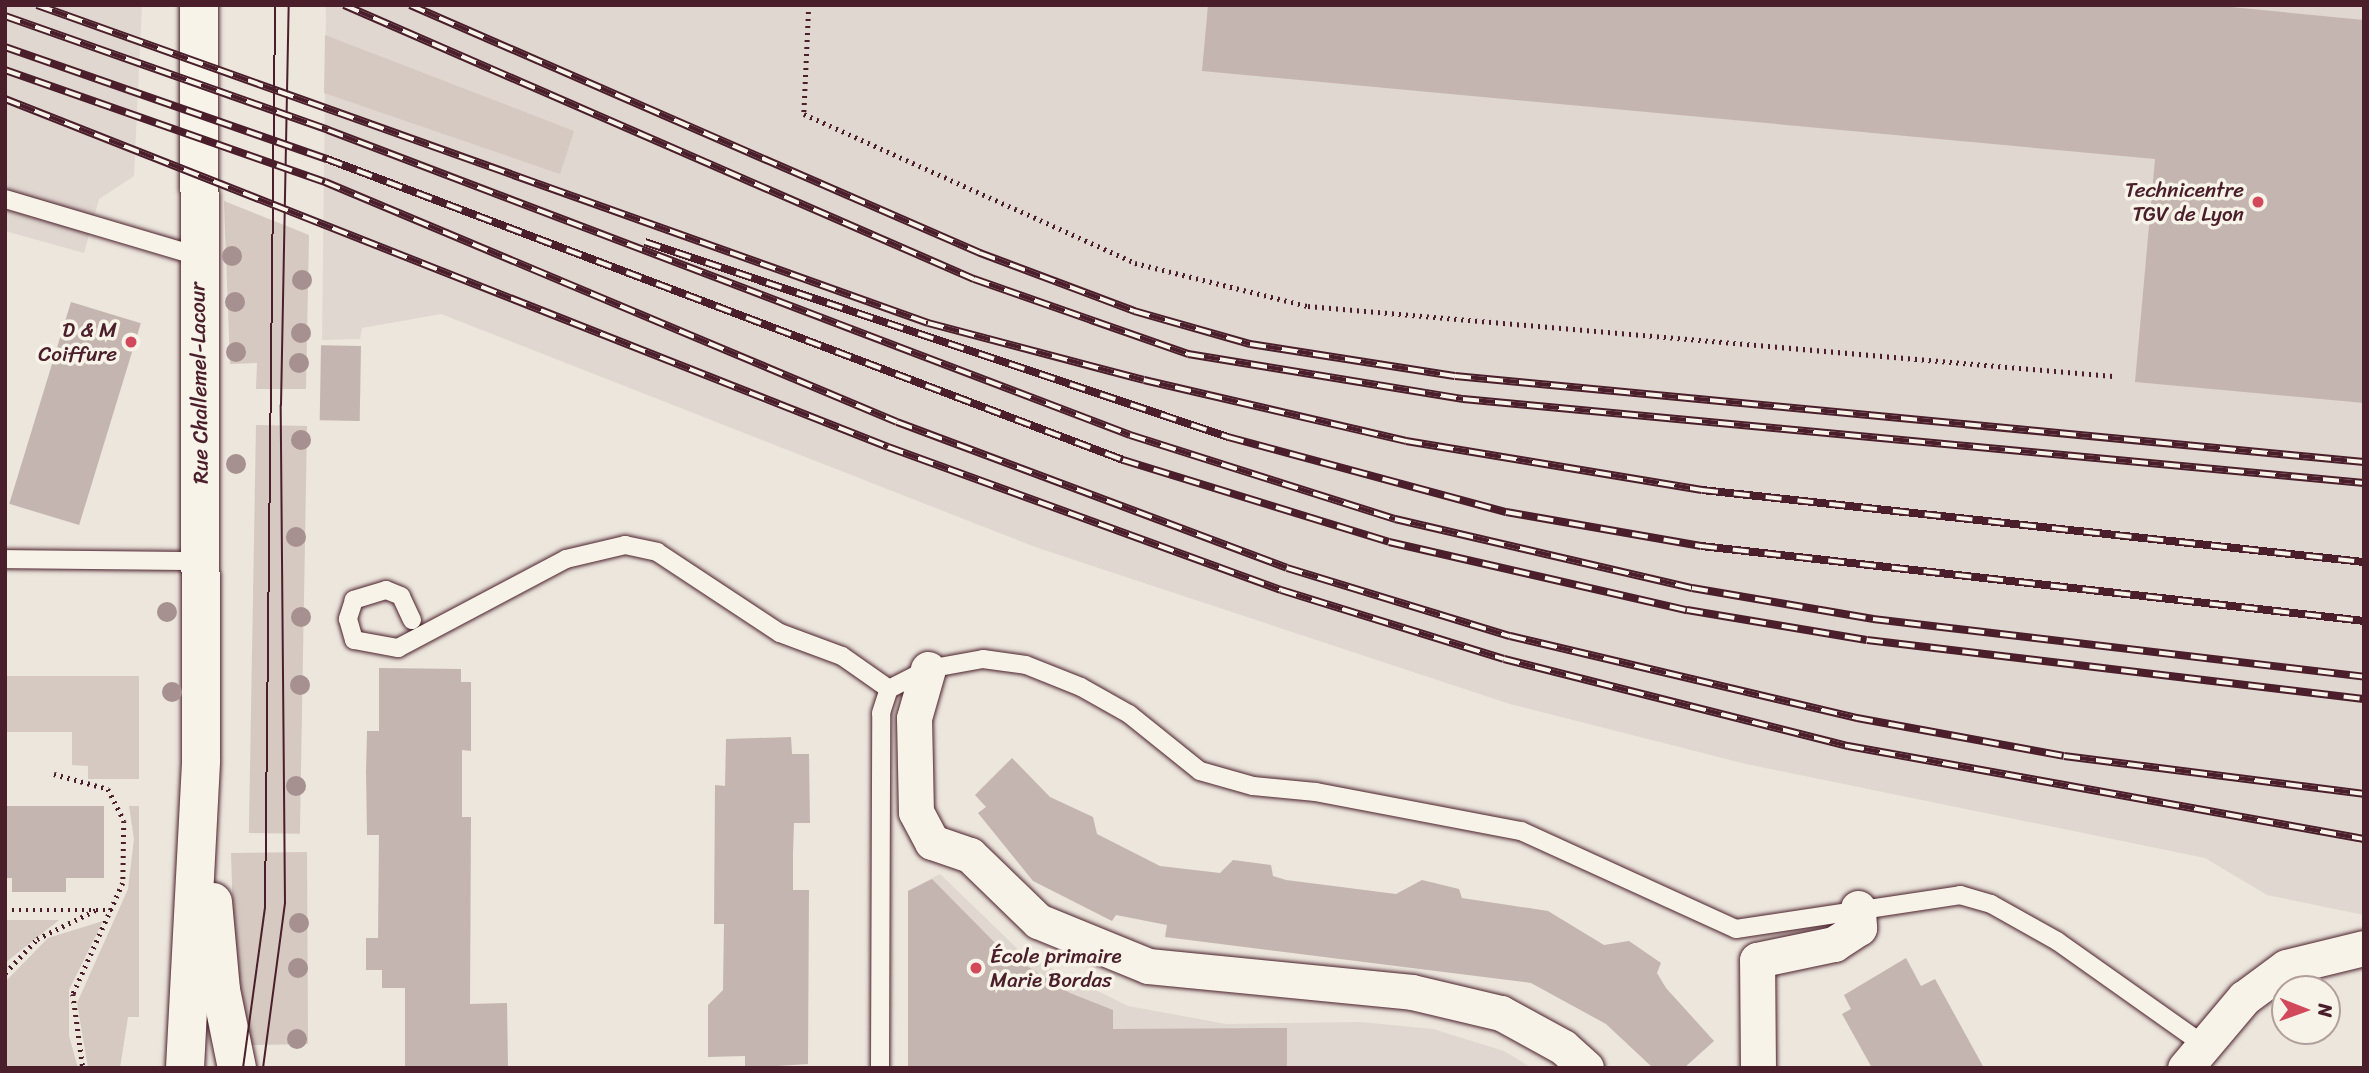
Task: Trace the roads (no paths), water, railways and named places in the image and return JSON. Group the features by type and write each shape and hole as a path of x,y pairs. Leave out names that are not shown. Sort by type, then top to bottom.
{"street":[{"name":"Rue Challemel-Lacour","path":"185,1068 201,760 199,5"},
{"path":"928,670 914,718 916,812 932,842 970,855 1038,921 1147,966 1412,992 1501,1013 1563,1047 1586,1068"},
{"name":"Rue Challemel-Lacour","path":"201,760 221,990 237,1068"},
{"path":"1758,1068 1757,960 1834,944 1859,928 1858,908"},
{"path":"2193,1056 2244,998 2286,967 2364,948"}],"lane":[{"path":"5,199 198,256"},
{"path":"412,620 401,596 386,590 354,600 348,619 354,640 398,648 566,559 625,545 657,552 780,633 842,656 889,689"},
{"path":"5,559 200,561"},
{"path":"880,1068 881,713 889,689 928,670 983,659 1026,664 1129,714 1200,771 1253,786 1317,792 1521,831 1736,929 1858,908 1961,895 1991,904 2057,941 2193,1056"}],"tram line":[{"path":"243,1068 265,907 275,5"},
{"path":"263,1068 285,903 281,405 289,5"}],"railway":[{"path":"37,5 928,323 1144,380 1406,441 1702,490 2364,562"},
{"path":"344,5 974,279 1188,354 1463,399 2364,483"},
{"path":"410,5 980,253 1134,311 1250,344 1455,376 2364,462"},
{"path":"5,16 328,130 1130,435 1395,519 1692,588 1873,619 2364,677"},
{"path":"5,47 327,159 1123,460 1389,542 1687,610 1867,640 2364,699"},
{"path":"5,70 325,182 897,422 1287,568 1510,636 1857,718 2064,756 2364,794"},
{"path":"5,99 888,447 1281,590 1504,659 1848,746 2364,839"},
{"path":"645,242 1228,437 1506,512 1701,546 2364,621"}],"place":[{"name":"Technicentre TGV de Lyon","path":"2258,202"},
{"name":"D & M Coiffure","path":"131,342"},
{"name":"École primaire Marie Bordas","path":"976,968"}]}
